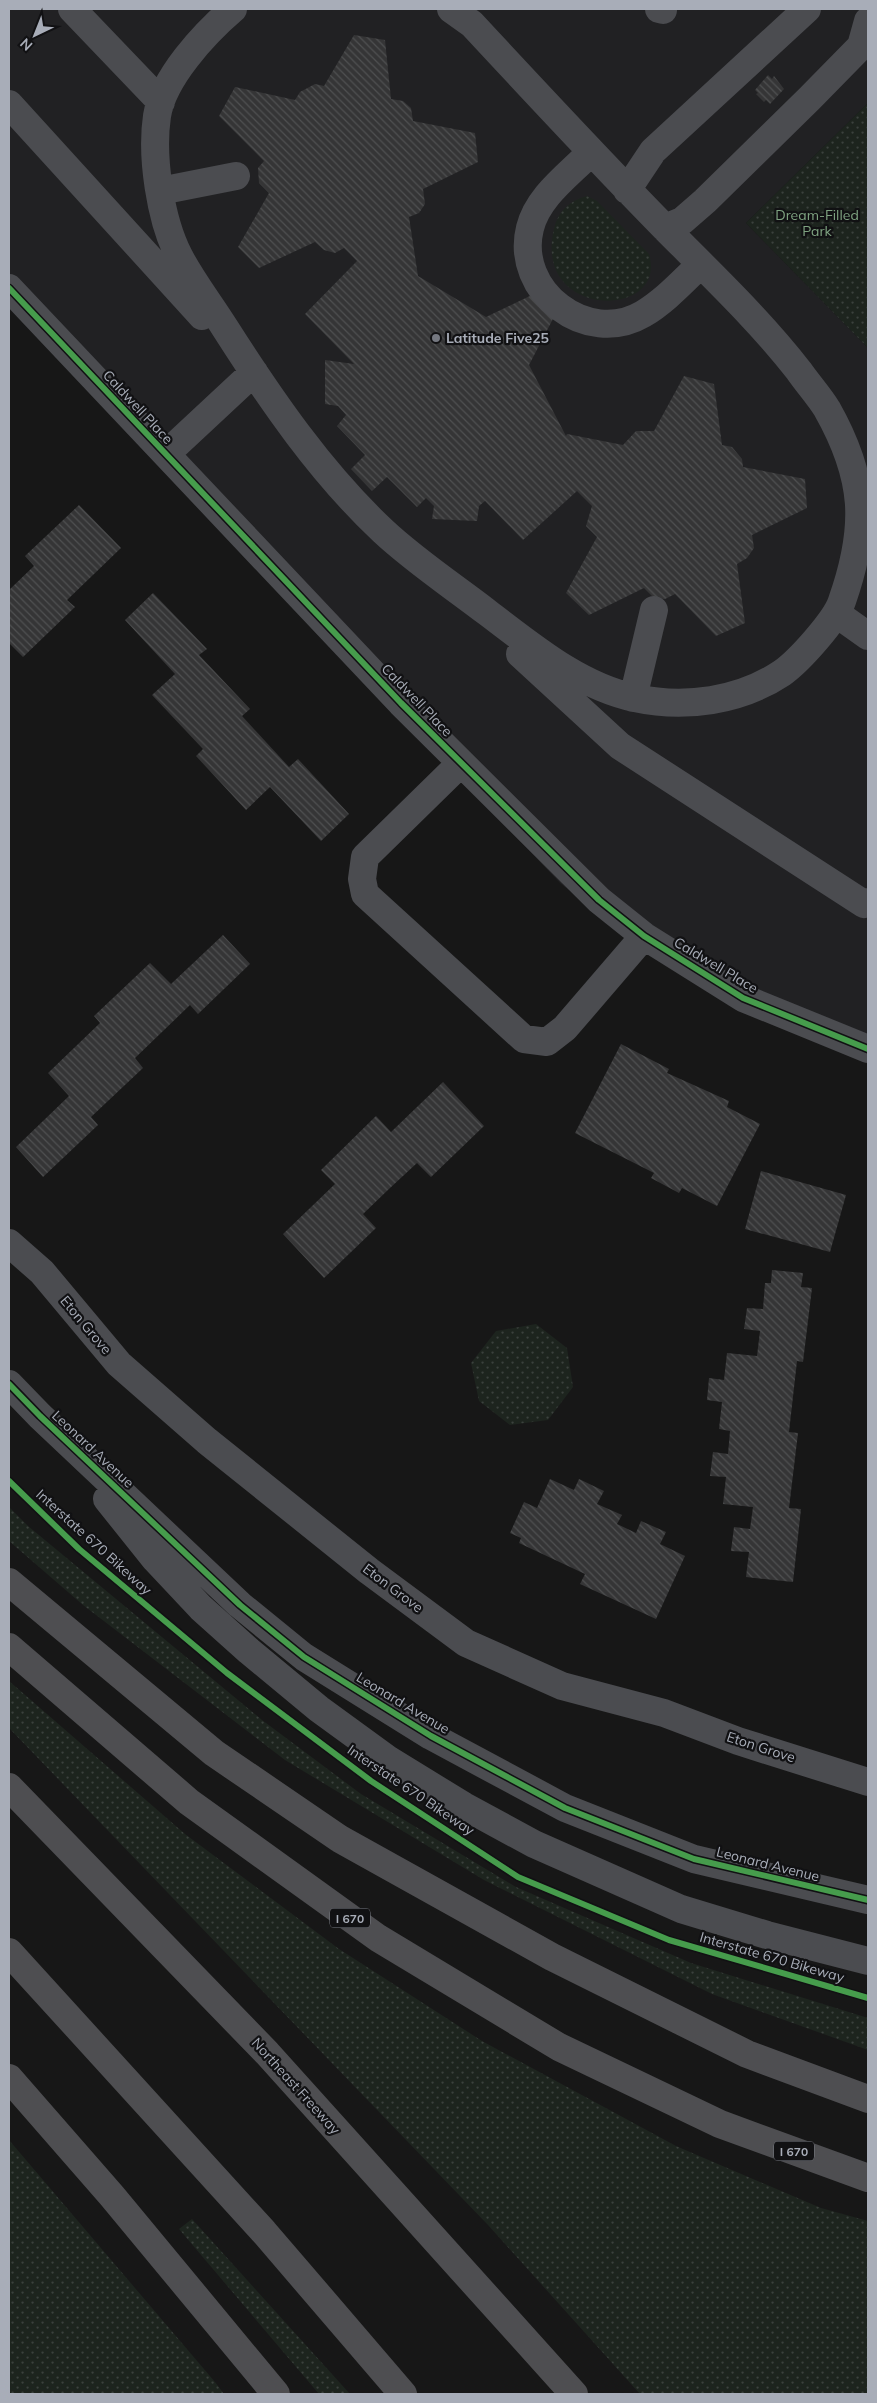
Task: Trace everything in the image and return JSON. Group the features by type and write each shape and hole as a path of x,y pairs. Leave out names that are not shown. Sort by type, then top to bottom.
{"highway":[{"path":"9,1582 214,1753 340,1839 552,1957 747,2054 868,2099"},
{"name":"I 670","path":"9,1648 189,1802 378,1938 559,2047 720,2124 868,2178"},
{"name":"Northeast Freeway","path":"9,1787 267,2053 574,2394"},
{"path":"9,1952 264,2232 403,2394"},
{"path":"9,2078 112,2196 276,2394"}],"street":[{"path":"72,9 161,102"},
{"path":"223,12 163,94 157,117 156,149 163,212 178,254 254,372 350,499 387,536 549,658 588,682 633,698 672,703 716,700 763,686 792,666 837,614 858,545 861,501 849,454 825,406 767,330 627,190 472,24 451,9"},
{"path":"627,190 653,151 807,9"},
{"path":"665,228 682,221 705,201 816,92 861,46 868,21"},
{"path":"9,104 254,372"},
{"path":"592,152 543,200 530,228 528,256 536,280 550,300 572,316 594,324 620,322 642,314 701,264"},
{"path":"160,191 236,176"},
{"name":"Caldwell Place","path":"9,288 401,703 599,900 644,936 743,998 868,1049"},
{"path":"166,454 254,372"},
{"path":"420,561 620,746 864,904 868,902"},
{"path":"633,698 654,610"},
{"path":"837,614 868,636"},
{"path":"461,763 365,857 362,879 365,894 524,1039 547,1042 565,1028 644,936"},
{"name":"Eton Grove","path":"9,1243 42,1272 119,1364 200,1435 369,1571 466,1643 562,1686 664,1713 738,1741 868,1782"},
{"name":"Leonard Avenue","path":"9,1384 40,1416 247,1611 304,1657 431,1736 565,1808 694,1859 868,1900"},
{"name":"Leonard Avenue","path":"40,1416 155,1559 201,1608 319,1709 389,1760 464,1806 534,1844 681,1909 767,1935 868,1961"}],"shaded area":[{"path":"9,9 868,9 868,103 746,223 868,348 868,552 861,558 868,566 868,1046 655,954 561,884 9,307"}],"green space":[{"name":"Dream-Filled Park","path":"868,103 868,348 746,223"},
{"path":"587,196 597,201 649,254 650,276 640,291 622,299 601,300 580,294 562,281 553,259 554,229 558,217 570,204"},
{"path":"536,1324 567,1348 573,1387 548,1420 510,1425 479,1401 471,1363 496,1331"},
{"path":"9,1507 28,1526 262,1720 361,1794 516,1887 691,1963 868,2018 868,2050 712,1994 484,1880 285,1760 83,1605 9,1541"},
{"path":"9,1681 185,1834 339,1949 482,2041 676,2146 821,2208 868,2221 868,2394 640,2394 488,2225 9,1728"},
{"path":"9,2140 215,2382 224,2394 9,2394"},
{"path":"192,2219 350,2394 319,2394 179,2229"}],"building":[{"name":"Latitude Five25","path":"354,35 385,40 391,99 403,101 411,108 413,121 475,133 478,162 423,189 425,204 419,213 409,217 418,276 486,317 534,294 555,315 529,365 566,436 567,434 623,445 636,431 654,431 684,376 714,384 722,445 732,447 742,459 743,467 805,479 807,508 752,535 754,548 747,558 737,564 745,623 716,636 675,594 665,599 654,598 644,588 589,615 566,593 597,537 586,526 592,506 577,491 523,540 485,501 479,506 477,521 432,519 434,506 426,498 417,507 387,477 372,491 351,469 365,455 337,426 346,415 338,406 325,404 325,360 354,364 305,314 357,261 344,248 335,253 324,250 315,242 259,268 238,247 269,193 259,183 258,168 264,161 219,116 235,87 295,100 300,92 315,84 324,86"},
{"path":"768,75 772,79 774,76 784,89 770,104 766,100 764,102 756,94 758,93 755,90"},
{"path":"79,505 121,548 67,600 75,607 23,657 9,643 9,590 34,566 25,556"},
{"path":"153,593 207,649 199,655 250,709 242,716 289,767 298,759 349,814 321,841 270,787 246,810 196,756 203,749 152,695 175,674 125,620"},
{"path":"223,935 250,964 198,1014 190,1005 135,1058 143,1068 91,1117 98,1125 43,1177 16,1147 69,1096 48,1073 100,1023 94,1016 150,963 171,984"},
{"path":"621,1044 669,1069 667,1073 729,1101 727,1107 760,1124 717,1206 682,1188 679,1193 651,1178 654,1173 575,1133"},
{"path":"443,1082 484,1126 431,1177 417,1163 390,1188 363,1214 376,1228 324,1278 283,1234 335,1184 321,1170 376,1116 391,1132"},
{"path":"761,1171 846,1195 830,1252 745,1229"},
{"path":"772,1270 803,1273 801,1287 812,1288 803,1362 797,1361 789,1432 798,1433 789,1508 801,1509 793,1582 746,1577 749,1552 731,1551 734,1527 750,1529 753,1507 723,1504 726,1477 710,1476 713,1452 728,1454 730,1431 719,1429 722,1402 707,1400 709,1378 724,1380 727,1353 757,1356 760,1331 744,1329 747,1308 763,1309 765,1283 771,1283"},
{"path":"550,1479 574,1490 579,1479 604,1491 597,1504 622,1515 617,1524 636,1533 641,1521 666,1532 660,1544 685,1556 656,1619 580,1584 585,1574 519,1543 521,1538 510,1533 524,1502 537,1508"}],"cycle path":[{"path":"9,288 401,703 599,900 644,936 743,998 868,1049"},
{"path":"9,1384 40,1416 240,1605 304,1657 431,1736 565,1808 694,1859 868,1900"},
{"name":"Interstate 670 Bikeway","path":"9,1481 79,1549 227,1673 371,1781 518,1877 669,1940 868,1998"}],"place":[{"name":"Latitude Five25","path":"436,338"}]}
